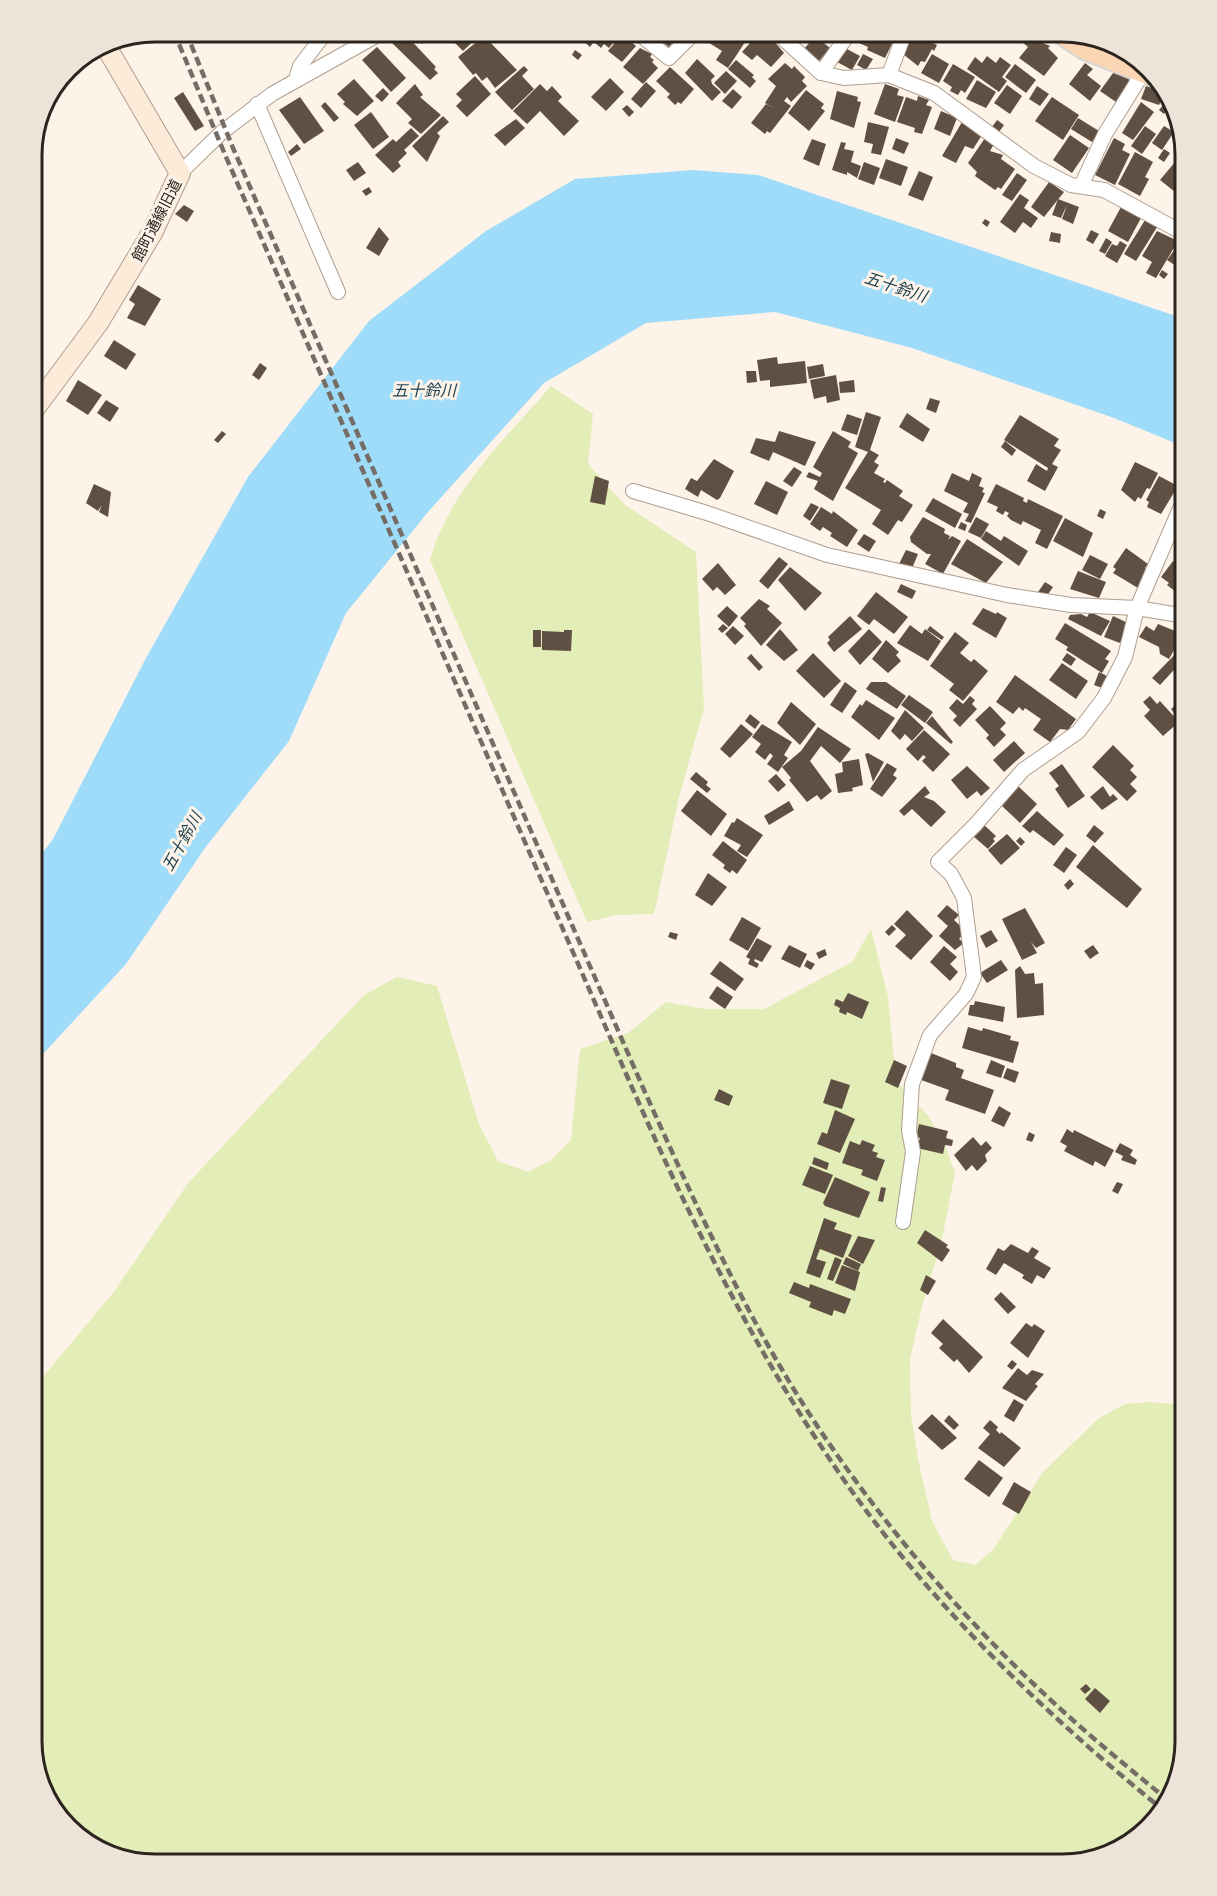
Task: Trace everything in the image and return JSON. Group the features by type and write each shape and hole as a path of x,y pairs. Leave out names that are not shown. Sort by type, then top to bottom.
{"main road":[{"path":"1078,43 1128,63"}],"street":[{"path":"296,80 300,66 318,42"},
{"name":"館町通線旧道","path":"42,399 98,323 152,233 180,173 221,133 257,104 365,42"},
{"path":"649,42 669,58 685,42"},
{"path":"787,42 821,73 844,78 889,75 934,93 1034,166 1071,185 1104,190 1175,229"},
{"path":"821,73 843,42"},
{"path":"889,75 901,42"},
{"path":"109,52 180,173"},
{"path":"1081,186 1105,134 1139,73"},
{"path":"257,104 338,292"},
{"path":"633,490 827,555 1007,595 1071,605 1137,608 1175,614"},
{"path":"903,1222 913,1152 909,1130 912,1084 930,1035 966,994 974,976 964,898 951,874 938,862 976,825 1023,770 1078,732 1104,698 1125,657 1137,608 1175,520"}],"green space":[{"path":"551,386 593,414 588,464 625,505 696,552 704,708 679,797 654,914 617,915 587,922 430,560 450,511 480,467"},
{"path":"871,929 888,997 896,1081 929,1117 945,1145 955,1173 941,1244 922,1306 910,1359 911,1415 918,1459 932,1521 953,1560 975,1565 993,1550 1043,1472 1099,1418 1125,1404 1148,1402 1175,1404 1175,1741 1171,1770 1152,1810 1125,1835 1112,1842 1091,1850 1062,1854 148,1854 119,1848 92,1835 81,1826 61,1804 54,1791 43,1755 42,1378 113,1293 189,1182 364,995 397,977 437,986 479,1124 498,1161 528,1172 551,1160 571,1140 580,1049 628,1033 666,1002 705,1009 764,1009 852,962"}],"water":[{"name":"五十鈴川","path":"693,170 758,175 1175,316 1175,443 1114,418 912,348 775,312 646,323 544,383 428,512 346,613 289,741 205,848 126,964 42,1055 42,854 53,839 146,658 248,477 369,321 486,231 575,179"}],"building":[{"path":"391,42 413,42 436,67 434,69 438,73 430,80"},
{"path":"454,42 473,42 463,51"},
{"path":"477,42 490,42 517,70 495,88 487,77 482,81 476,73 473,75 458,57"},
{"path":"584,42 594,42 590,47"},
{"path":"614,42 609,48 604,44 601,48 595,43"},
{"path":"615,42 631,42 636,46 622,62 608,51"},
{"path":"662,42 673,42 669,47"},
{"path":"708,42 745,42 728,68 716,60 722,51"},
{"path":"751,42 775,42 784,53 771,67 757,55 752,60 742,52"},
{"path":"810,42 822,42 830,48 819,61 804,49"},
{"path":"893,42 885,58 867,50 868,47 859,43"},
{"path":"909,42 931,42 937,45 925,62 921,61 918,66 903,54"},
{"path":"1022,42 1040,42 1050,46 1048,48 1058,58 1044,76 1019,58 1028,47"},
{"path":"377,47 406,78 391,92 362,60"},
{"path":"640,48 652,54 650,57 654,60 652,62 658,68 643,84 623,67"},
{"path":"845,48 860,56 852,70 837,62"},
{"path":"575,50 582,55 578,60 572,55"},
{"path":"863,54 873,59 866,70 857,65"},
{"path":"932,54 949,64 939,83 921,73"},
{"path":"987,56 996,63 1000,57 1011,65 1002,77 1007,81 999,92 967,69 975,57 982,63"},
{"path":"697,59 715,76 711,80 712,84 721,92 712,101 685,73"},
{"path":"736,60 754,75 752,77 756,81 750,88 728,69"},
{"path":"785,63 792,69 794,66 805,77 802,81 807,86 791,102 787,97 784,101 791,106 770,133 767,131 765,134 751,123 766,104 774,108 765,103 776,86 768,79"},
{"path":"1085,63 1093,69 1087,75 1101,86 1090,101 1069,84"},
{"path":"953,64 975,77 965,93 961,90 958,95 950,91 952,87 943,81"},
{"path":"1015,64 1036,80 1026,93 1005,77"},
{"path":"524,66 528,70 522,76 534,89 512,110 495,92"},
{"path":"670,67 694,89 681,104 678,102 675,105 667,97 670,94 656,81"},
{"path":"1116,69 1130,80 1116,102 1100,91"},
{"path":"726,71 737,81 725,94 714,83"},
{"path":"475,76 491,94 467,117 456,106 462,100 456,94"},
{"path":"610,78 624,92 606,111 591,97"},
{"path":"354,79 374,101 357,116 343,104 345,102 337,94"},
{"path":"977,80 996,92 986,108 966,99"},
{"path":"646,82 656,91 641,108 631,99"},
{"path":"415,84 423,95 420,97 441,115 421,134 408,123 412,119 396,103"},
{"path":"540,84 547,91 552,86 562,97 558,101 579,121 564,136 540,111 527,124 513,111"},
{"path":"885,84 899,89 897,95 904,97 895,122 874,114"},
{"path":"1007,85 1022,96 1010,114 994,103"},
{"path":"1037,86 1049,94 1040,106 1029,99"},
{"path":"1146,86 1153,88 1161,101 1159,105 1141,99"},
{"path":"383,88 389,94 382,102 375,96"},
{"path":"733,89 742,97 732,109 722,101"},
{"path":"806,90 824,104 821,108 825,111 809,131 788,113"},
{"path":"837,91 858,97 857,101 861,102 854,128 830,119"},
{"path":"183,92 204,126 195,131 174,98"},
{"path":"918,96 929,100 926,105 932,107 922,134 914,132 915,128 897,122 906,97 917,101"},
{"path":"300,97 324,131 304,144 279,110"},
{"path":"1052,97 1079,115 1063,140 1035,121"},
{"path":"325,102 339,118 334,122 321,106"},
{"path":"1141,102 1154,112 1133,140 1122,133"},
{"path":"627,105 634,112 629,117 622,109"},
{"path":"1163,105 1166,112 1164,114 1159,110"},
{"path":"941,111 957,118 950,136 934,129"},
{"path":"371,112 389,137 373,149 354,125"},
{"path":"443,116 449,122 437,133 440,136 427,162 412,146"},
{"path":"1078,118 1099,131 1092,142 1071,129"},
{"path":"516,119 525,128 505,146 494,135"},
{"path":"997,120 1004,125 999,132 992,127"},
{"path":"868,122 889,127 881,155 871,153 873,144 864,142"},
{"path":"962,122 982,135 973,149 965,146 956,163 942,156"},
{"path":"1145,126 1156,134 1142,154 1131,146"},
{"path":"1164,126 1172,131 1173,134 1162,150 1152,143"},
{"path":"411,128 419,136 404,150 407,153 398,162 401,166 393,173 375,155 393,139 396,142"},
{"path":"1070,135 1089,148 1072,173 1053,160"},
{"path":"896,138 909,143 904,154 892,149"},
{"path":"985,138 994,144 990,151 1003,155 1001,159 1015,169 1001,189 998,187 995,190 975,176 977,172 968,163"},
{"path":"1114,138 1125,144 1122,150 1130,154 1115,185 1095,175"},
{"path":"812,139 826,144 819,166 803,159"},
{"path":"841,142 846,143 844,149 854,151 851,162 861,166 857,178 847,172 847,175 832,170"},
{"path":"297,144 301,149 291,156 288,152"},
{"path":"1164,149 1170,153 1164,162 1158,158"},
{"path":"1135,152 1153,162 1145,177 1149,179 1140,196 1118,184"},
{"path":"886,159 908,167 901,186 879,178"},
{"path":"358,162 366,173 354,181 346,170"},
{"path":"864,162 880,168 874,185 858,179"},
{"path":"1175,162 1175,192 1160,180"},
{"path":"919,171 933,177 923,201 908,195"},
{"path":"1017,173 1027,180 1012,201 1002,195"},
{"path":"1049,182 1064,192 1044,217 1031,207"},
{"path":"369,187 372,192 366,196 362,191"},
{"path":"1020,194 1029,200 1024,208 1038,218 1031,228 1023,222 1015,233 1000,222"},
{"path":"1058,199 1079,207 1073,224 1062,219 1067,205 1061,218 1052,215"},
{"path":"184,205 194,211 187,222 175,214"},
{"path":"1121,207 1135,212 1141,218 1128,242 1108,231"},
{"path":"1147,217 1159,224 1136,261 1124,254"},
{"path":"985,219 990,222 987,227 982,223"},
{"path":"379,227 389,239 379,256 366,248"},
{"path":"1091,230 1099,234 1093,244 1086,240"},
{"path":"1157,231 1175,240 1175,246 1156,278 1146,273 1152,262 1142,256"},
{"path":"1051,232 1061,234 1060,243 1049,241"},
{"path":"1106,238 1112,242 1105,254 1099,251"},
{"path":"1120,241 1127,245 1117,263 1105,256 1112,244 1117,246"},
{"path":"1175,249 1175,265 1167,260"},
{"path":"1162,270 1168,274 1164,279 1159,275"},
{"path":"138,285 161,299 145,326 127,318 135,304 129,300"},
{"path":"114,340 136,354 126,370 104,356"},
{"path":"777,357 778,364 805,361 807,383 770,387 770,380 760,381 757,360"},
{"path":"260,363 267,368 259,380 252,375"},
{"path":"823,364 825,376 809,379 807,367"},
{"path":"746,371 756,371 757,382 747,383"},
{"path":"836,375 840,400 827,403 826,396 814,399 810,380"},
{"path":"78,380 102,395 88,415 66,401"},
{"path":"854,380 855,392 840,393 839,382"},
{"path":"930,398 940,401 936,413 926,409"},
{"path":"106,400 119,408 110,422 97,413"},
{"path":"866,412 881,417 870,450 879,455 874,462 879,465 874,473 885,479 883,482 887,480 903,491 899,496 913,505 902,522 898,520 888,535 872,524 881,510 845,488 868,452 855,447"},
{"path":"907,413 930,429 923,442 899,427"},
{"path":"847,414 862,419 857,435 841,430"},
{"path":"1020,415 1059,439 1054,446 1061,450 1052,464 1058,467 1045,491 1027,481 1036,464 1047,471 1048,468 1004,440"},
{"path":"222,431 226,434 218,443 214,440"},
{"path":"779,431 816,442 805,466 773,452 769,461 750,453 756,438 775,442"},
{"path":"833,431 851,442 848,447 858,453 833,501 814,489 818,481 806,477 809,472 820,477 822,473 813,467"},
{"path":"1005,441 1016,450 1012,456 1001,447"},
{"path":"714,459 734,471 720,498 717,500 701,490 698,497 685,489 691,478 697,481"},
{"path":"1135,462 1158,473 1150,489 1147,488 1141,499 1138,497 1135,502 1121,490"},
{"path":"794,467 802,472 792,487 783,481"},
{"path":"952,473 969,481 972,473 982,478 979,486 984,488 982,492 985,493 971,523 965,521 969,514 963,512 968,503 944,491"},
{"path":"595,476 609,481 605,505 590,502"},
{"path":"1159,476 1175,484 1175,491 1161,514 1147,507 1149,502 1146,500"},
{"path":"766,481 788,492 777,515 754,504"},
{"path":"94,484 111,492 108,517 99,512 102,505 98,511 86,503"},
{"path":"996,484 1024,498 1023,501 1027,503 1028,499 1063,516 1047,549 1035,543 1041,530 1023,521 1021,525 1011,520 1007,516 1009,513 1005,511 1003,515 996,511 998,507 987,502"},
{"path":"933,498 962,514 955,528 925,511"},
{"path":"811,503 819,507 810,521 803,516"},
{"path":"821,507 832,514 833,511 858,530 847,547 830,536 832,533 823,527 820,531 810,524"},
{"path":"1100,509 1106,512 1103,519 1097,516"},
{"path":"923,517 945,529 944,533 950,536 948,540 952,536 961,541 943,574 925,564 931,554 927,554 911,542 910,537"},
{"path":"976,517 989,524 981,538 968,532"},
{"path":"1065,518 1093,533 1083,557 1053,541"},
{"path":"961,522 967,525 965,531 958,528"},
{"path":"986,531 1001,541 1004,536 1028,551 1019,566 981,539"},
{"path":"864,534 876,541 869,552 857,544"},
{"path":"967,539 1003,562 986,583 951,564"},
{"path":"1126,548 1148,564 1145,568 1149,571 1138,588 1113,573 1116,569 1113,567"},
{"path":"906,550 918,554 911,571 898,566"},
{"path":"1090,555 1108,564 1100,579 1082,570"},
{"path":"779,557 788,564 768,589 759,581"},
{"path":"1173,561 1175,562 1175,591 1161,577"},
{"path":"718,563 736,585 725,595 717,587 713,591 702,579"},
{"path":"790,567 822,593 805,611 778,580"},
{"path":"1078,571 1106,582 1099,598 1070,589"},
{"path":"1045,582 1053,587 1044,600 1036,595"},
{"path":"901,584 916,591 912,599 897,592"},
{"path":"876,592 908,617 894,634 874,619 869,625 857,616"},
{"path":"759,599 770,606 767,609 782,623 761,646 740,618"},
{"path":"727,606 738,616 729,627 717,616"},
{"path":"983,608 1007,618 996,638 972,624"},
{"path":"1090,612 1110,621 1101,636 1068,619 1070,615 1081,614 1087,617"},
{"path":"850,616 862,629 834,652 827,643 830,640 828,637"},
{"path":"1113,616 1128,623 1120,643 1104,637"},
{"path":"1065,623 1111,651 1105,659 1109,661 1102,673 1066,650 1068,647 1055,639"},
{"path":"723,624 728,628 722,633 718,629"},
{"path":"1158,624 1175,631 1175,648 1169,659 1160,654 1159,647 1139,637 1146,626 1154,631"},
{"path":"910,625 922,634 925,629 941,641 928,661 897,643"},
{"path":"733,626 744,636 735,645 725,634"},
{"path":"930,626 944,637 942,640 927,630"},
{"path":"780,629 798,650 784,661 766,645"},
{"path":"869,629 882,642 860,665 848,651"},
{"path":"533,630 541,630 541,647 533,647"},
{"path":"564,630 572,630 571,651 542,650 542,631 564,632"},
{"path":"955,632 969,643 960,653 971,662 974,659 988,671 963,701 949,690 954,684 930,666"},
{"path":"886,640 899,652 896,655 901,661 888,673 872,659"},
{"path":"813,653 841,681 824,698 796,671"},
{"path":"1067,653 1076,659 1071,666 1062,660"},
{"path":"751,654 763,667 759,671 747,658"},
{"path":"1175,654 1175,669 1160,685 1152,678"},
{"path":"1062,663 1088,681 1076,699 1049,680"},
{"path":"1099,672 1107,676 1102,688 1094,685"},
{"path":"1015,675 1076,719 1068,730 1060,729 1050,742 1033,730 1041,719 1025,708 1023,711 1019,707 1013,714 996,702"},
{"path":"845,682 857,691 842,713 830,705"},
{"path":"871,682 886,682 906,696 897,709 866,689"},
{"path":"909,695 933,712 925,723 901,705"},
{"path":"970,696 975,700 972,704 977,709 960,727 953,720 957,716 949,708 957,699 963,704"},
{"path":"1150,696 1157,704 1160,701 1175,718 1175,726 1163,736 1144,716 1150,710 1143,702"},
{"path":"866,700 895,718 879,740 851,717 860,704 862,706"},
{"path":"791,702 816,724 800,745 777,723"},
{"path":"990,706 1006,723 1000,729 1006,735 994,747 986,738 989,735 975,720"},
{"path":"905,710 924,728 912,741 905,734 900,740 891,731"},
{"path":"750,714 760,722 755,729 745,721"},
{"path":"932,716 953,742 951,744 926,723"},
{"path":"741,724 753,734 730,758 720,749"},
{"path":"762,724 792,742 784,755 788,758 778,772 767,764 773,756 770,753 765,760 755,752 761,744 752,737"},
{"path":"818,727 851,749 840,763 821,746 810,761 832,791 821,800 817,795 807,802 789,780 791,778 782,767 801,751"},
{"path":"924,730 950,754 933,772 922,761 926,757 923,755 918,761 906,749"},
{"path":"1014,741 1025,753 1004,772 993,760"},
{"path":"1113,745 1134,766 1130,770 1137,777 1130,784 1137,791 1127,801 1092,767"},
{"path":"868,753 884,762 873,782 865,754"},
{"path":"859,759 863,785 852,788 853,791 838,793 835,774 843,772 842,762"},
{"path":"887,763 897,769 893,775 897,778 882,797 870,789"},
{"path":"1062,764 1085,796 1068,808 1055,789 1059,786 1049,773"},
{"path":"967,766 990,788 981,796 977,791 967,799 951,780"},
{"path":"696,772 708,782 706,785 711,789 707,793 690,779"},
{"path":"776,774 786,785 778,792 768,781"},
{"path":"925,786 930,793 924,797 934,801 946,812 931,827 912,809 904,816 899,811"},
{"path":"1018,786 1037,804 1020,823 1002,806"},
{"path":"1103,786 1110,797 1113,794 1118,799 1102,810 1090,797"},
{"path":"697,790 727,814 711,836 681,811"},
{"path":"789,801 794,810 769,825 764,816"},
{"path":"1037,811 1064,835 1054,846 1033,830 1030,833 1022,826"},
{"path":"737,818 763,835 747,857 737,851 741,845 724,836"},
{"path":"984,825 996,836 988,849 973,836"},
{"path":"1094,825 1104,833 1095,843 1086,836"},
{"path":"1007,834 1020,848 1001,865 988,850"},
{"path":"1020,837 1025,842 1021,846 1016,841"},
{"path":"723,841 747,860 737,874 732,870 730,873 723,868 725,865 712,855"},
{"path":"1093,845 1142,889 1127,908 1076,867"},
{"path":"1066,847 1077,855 1064,873 1053,865"},
{"path":"708,873 727,887 712,906 695,895"},
{"path":"1070,879 1074,884 1068,890 1064,885"},
{"path":"947,905 959,915 954,920 966,931 959,939 964,943 955,950 939,936 948,926 937,916"},
{"path":"1025,908 1045,943 1036,948 1031,942 1037,953 1022,960 1002,919"},
{"path":"907,910 933,936 911,960 895,946 906,935 894,924"},
{"path":"742,917 761,928 748,951 729,940"},
{"path":"892,925 896,929 889,936 885,932"},
{"path":"991,930 998,941 986,948 980,936"},
{"path":"670,932 678,934 676,940 668,937"},
{"path":"757,938 772,946 762,962 755,959 754,961 759,964 757,968 748,964 750,959 746,957"},
{"path":"789,945 807,954 800,968 781,959"},
{"path":"1093,945 1099,953 1090,959 1084,951"},
{"path":"944,946 957,957 950,964 958,972 950,981 930,962"},
{"path":"825,949 827,955 819,959 816,953"},
{"path":"807,960 815,964 811,970 804,966"},
{"path":"1001,960 1008,970 987,983 980,973"},
{"path":"720,961 744,979 735,991 710,974"},
{"path":"1020,966 1025,974 1034,973 1035,984 1043,983 1044,1015 1017,1018 1015,970"},
{"path":"717,986 733,997 725,1009 709,998"},
{"path":"848,993 869,1002 862,1019 847,1012 846,1015 839,1012 840,1008 834,1005 836,999 843,1002"},
{"path":"975,1001 1005,1007 1003,1022 968,1015 970,1005 974,1005"},
{"path":"968,1027 982,1031 983,1028 1011,1036 1010,1040 1019,1042 1013,1063 962,1048"},
{"path":"931,1053 956,1063 956,1067 964,1070 961,1078 994,1090 985,1114 945,1100 949,1090 921,1080"},
{"path":"894,1060 907,1066 898,1088 885,1082"},
{"path":"991,1060 1005,1066 1001,1078 986,1073"},
{"path":"1007,1068 1019,1072 1015,1083 1003,1078"},
{"path":"831,1079 850,1085 842,1109 823,1103"},
{"path":"719,1089 733,1096 729,1106 714,1100"},
{"path":"999,1106 1011,1113 1004,1127 991,1121"},
{"path":"835,1110 855,1119 840,1153 817,1144 822,1132 827,1134"},
{"path":"919,1124 948,1131 946,1138 953,1140 952,1146 945,1145 943,1154 917,1148 920,1138 916,1137"},
{"path":"1067,1129 1073,1133 1074,1130 1114,1150 1105,1167 1095,1161 1093,1166 1064,1151 1067,1146 1060,1142"},
{"path":"1029,1132 1035,1135 1032,1142 1026,1140"},
{"path":"973,1137 981,1146 986,1141 992,1148 985,1155 987,1161 977,1171 972,1165 966,1171 954,1155"},
{"path":"862,1140 875,1145 872,1151 878,1153 876,1157 885,1160 877,1181 861,1175 863,1170 842,1163 850,1141 860,1145"},
{"path":"1120,1143 1133,1150 1130,1155 1137,1160 1135,1165 1121,1160 1123,1156 1115,1152"},
{"path":"814,1157 829,1163 827,1170 812,1164"},
{"path":"810,1166 833,1175 825,1194 802,1185"},
{"path":"835,1177 870,1192 859,1218 825,1206 823,1203"},
{"path":"1117,1182 1123,1184 1118,1194 1112,1191"},
{"path":"881,1187 886,1188 883,1202 878,1201"},
{"path":"824,1218 837,1223 834,1229 852,1235 843,1258 820,1249 816,1259 826,1262 820,1278 806,1273"},
{"path":"925,1230 948,1245 946,1247 950,1250 942,1262 917,1243"},
{"path":"858,1236 875,1240 863,1264 848,1256"},
{"path":"1011,1244 1028,1253 1032,1247 1039,1251 1034,1258 1051,1268 1044,1279 1037,1275 1032,1284 1022,1278 1024,1275 1004,1263 996,1275 986,1269 998,1248 1004,1251"},
{"path":"835,1257 842,1260 833,1281 827,1279"},
{"path":"846,1257 861,1264 858,1271 843,1264"},
{"path":"842,1265 860,1272 855,1291 835,1283"},
{"path":"926,1275 936,1281 928,1295 920,1290"},
{"path":"794,1282 809,1288 810,1284 851,1299 845,1314 834,1310 832,1316 809,1307 811,1302 789,1293"},
{"path":"1001,1292 1016,1307 1008,1314 994,1299"},
{"path":"943,1319 983,1357 969,1373 957,1359 954,1362 939,1348 943,1344 931,1333"},
{"path":"1026,1323 1032,1327 1034,1324 1045,1331 1028,1358 1010,1343"},
{"path":"1012,1360 1017,1364 1012,1370 1007,1366"},
{"path":"1018,1368 1027,1375 1032,1370 1044,1374 1035,1384 1038,1386 1026,1401 1002,1388"},
{"path":"1014,1399 1024,1405 1014,1422 1004,1416"},
{"path":"932,1414 957,1438 942,1450 918,1428"},
{"path":"949,1415 959,1425 954,1430 944,1421"},
{"path":"990,1420 998,1427 996,1430 1000,1434 1001,1432 1021,1448 1004,1467 978,1448 990,1434 983,1428"},
{"path":"979,1460 1003,1478 989,1497 964,1479"},
{"path":"1014,1482 1031,1492 1019,1514 1002,1504"},
{"path":"1086,1684 1091,1689 1085,1694 1080,1689"},
{"path":"1095,1688 1110,1701 1100,1713 1085,1699"}],"railway":[{"path":"178,42 226,157 634,1092 678,1189 751,1331 805,1422 835,1467 906,1562 945,1607 1028,1692 1156,1804"},
{"path":"190,42 233,148 644,1090 710,1233 764,1339 838,1457 901,1540 935,1580 1004,1655 1039,1689 1087,1733 1161,1794"}]}
